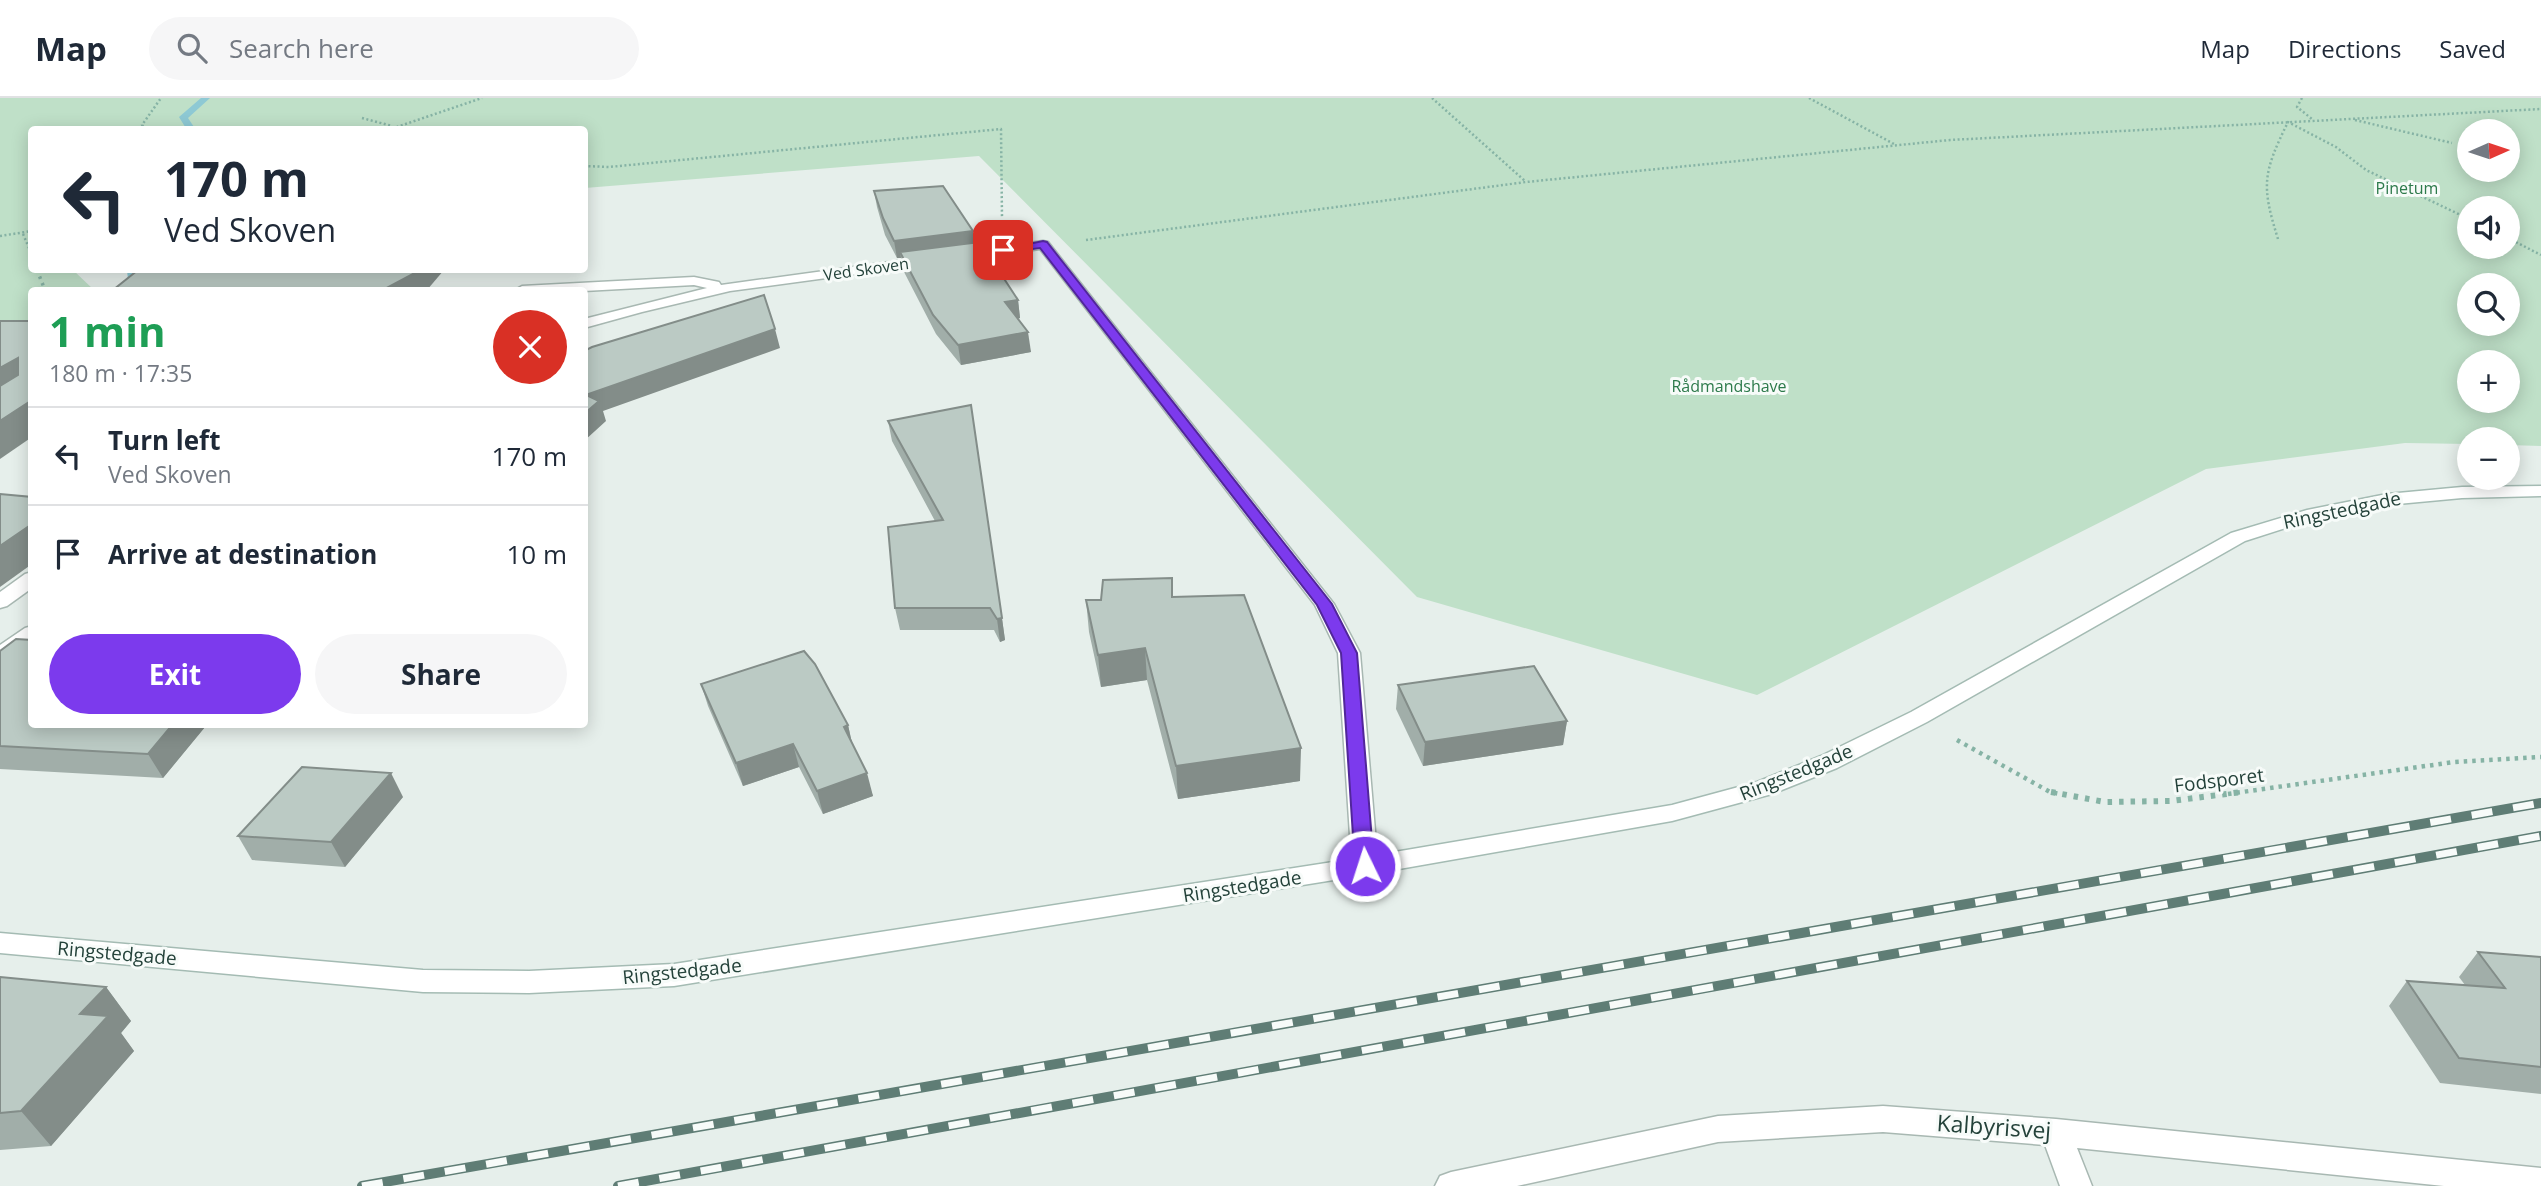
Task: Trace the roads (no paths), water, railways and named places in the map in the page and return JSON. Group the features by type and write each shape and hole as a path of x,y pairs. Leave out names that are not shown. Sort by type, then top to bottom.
{"street":[{"name":"Ved Skoven","path":"588,323 638,308 730,287 1043,244 1324,604 1349,653 1365,866"},
{"name":"Ved Skoven","path":"586,287 694,282 730,287"},
{"name":"Ringstedgade","path":"0,943 423,981 529,982 639,977 793,958 1365,866 1672,813 1764,788 1829,762 1919,717 2238,537 2273,524 2314,511 2399,497 2463,491 2541,491"},
{"path":"0,602 28,581"},
{"path":"0,655 28,635"},
{"name":"Kalbyrisvej","path":"1451,1186 1718,1129 1883,1119 2056,1132 2541,1182"},
{"path":"2056,1132 2076,1186"}],"waterway":[{"path":"189,126 183,117 206,98"},
{"path":"133,273 135,287"}],"railway":[{"path":"362,1186 2541,803"},
{"path":"618,1186 2541,836"}],"park label":[{"name":"Pinetum","path":"2407,188"},
{"name":"Rådmandshave","path":"1729,386"}]}
